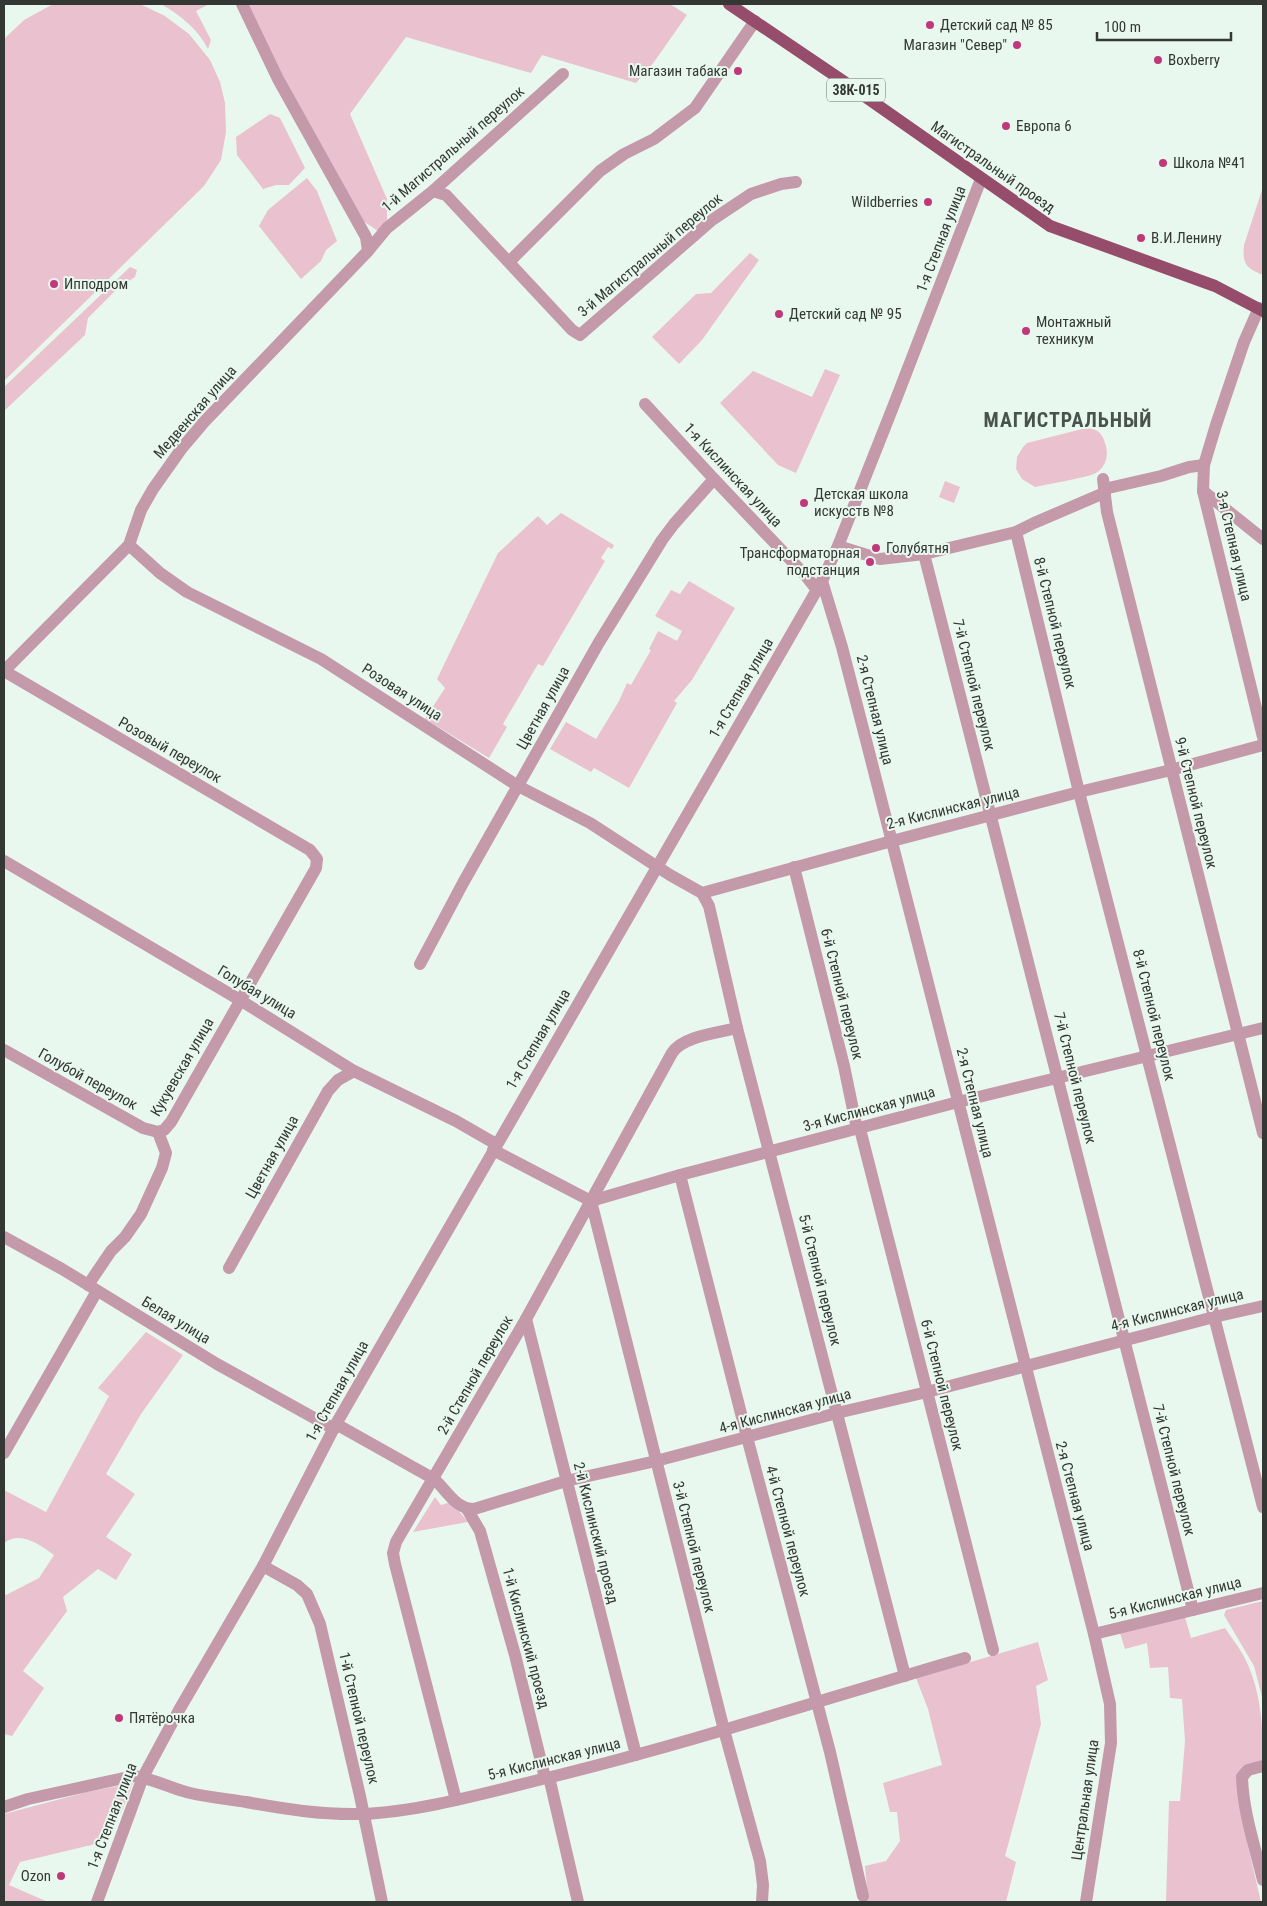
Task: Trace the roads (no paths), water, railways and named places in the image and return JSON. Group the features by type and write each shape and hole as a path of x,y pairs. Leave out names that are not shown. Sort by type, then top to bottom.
{"main road":[{"name":"Магистральный проезд","path":"729,4 843,81 1050,226 1215,286 1261,309"}],"street":[{"path":"242,4 278,79 366,237 368,251"},
{"path":"434,191 446,195 509,262 600,171 624,154 654,138 695,108 755,22"},
{"name":"1-й Магистральный переулок","path":"368,251 387,228 434,191 563,74"},
{"name":"1-я Степная улица","path":"97,1902 143,1777 179,1710 263,1566 335,1426 819,586 838,546 981,179"},
{"name":"3-й Магистральный переулок","path":"509,262 572,330 580,335 712,220 751,194 781,184 796,182"},
{"name":"Медвенская улица","path":"4,671 129,545 141,510 152,488 204,422 368,251"},
{"name":"3-я Степная улица","path":"1261,309 1244,342 1204,465 1203,491 1263,737"},
{"name":"1-я Кислинская улица","path":"645,404 806,576 819,586"},
{"path":"838,546 880,559 924,554 1016,532 1104,487 1161,476 1189,467 1204,465"},
{"name":"Цветная улица","path":"420,964 598,644 662,540 714,479"},
{"name":"9-й Степной переулок","path":"1104,487 1107,512 1263,1133"},
{"path":"1203,491 1263,539"},
{"name":"8-й Степной переулок","path":"1016,532 1079,792 1263,1506"},
{"name":"Розовая улица","path":"129,545 160,573 187,592 320,659 518,786 590,824 657,866"},
{"name":"7-й Степной переулок","path":"924,554 1193,1610"},
{"name":"2-я Степная улица","path":"819,586 842,647 1103,1672"},
{"name":"Розовый переулок","path":"4,671 310,850 317,859"},
{"name":"2-я Кислинская улица","path":"702,893 892,841 1263,745"},
{"name":"Кукуевская улица","path":"4,1453 111,1251 125,1237 141,1214 162,1168 166,1153 158,1132 164,1130 171,1122 316,868 317,859"},
{"name":"Голубая улица","path":"4,861 240,1000 354,1071 456,1121 495,1147"},
{"path":"657,866 702,893"},
{"name":"6-й Степной переулок","path":"794,867 859,1129 993,1650"},
{"name":"5-й Степной переулок","path":"702,893 709,906 737,1028 905,1676"},
{"name":"2-й Степной переулок","path":"456,1800 393,1553 396,1542 526,1319 677,1045 685,1041 737,1028"},
{"name":"3-я Кислинская улица","path":"591,1200 958,1102 1263,1028"},
{"name":"Голубой переулок","path":"4,1050 143,1128 158,1132"},
{"name":"Цветная улица","path":"229,1268 328,1091 338,1080 354,1071"},
{"path":"495,1147 591,1200"},
{"name":"4-й Степной переулок","path":"680,1175 830,1752 863,1896"},
{"name":"3-й Степной переулок","path":"591,1200 724,1730 760,1861 763,1885 762,1902"},
{"name":"Белая улица","path":"4,1237 62,1268 217,1364 335,1426"},
{"name":"4-я Кислинская улица","path":"467,1509 566,1482 656,1461 837,1413 927,1392 1124,1340 1263,1306"},
{"name":"2-й Кислинский проезд","path":"526,1319 636,1755"},
{"path":"335,1426 434,1479 443,1486 457,1503 467,1509"},
{"name":"1-й Кислинский проезд","path":"467,1509 480,1532 515,1656 578,1902"},
{"name":"1-й Степной переулок","path":"263,1566 297,1585 307,1594 320,1624 382,1902"},
{"name":"5-я Кислинская улица","path":"1094,1634 1263,1593"},
{"name":"5-я Кислинская улица","path":"143,1777 191,1794 327,1814 363,1814 404,1809 456,1800 636,1755 964,1658"},
{"name":"Центральная улица","path":"1086,1902 1111,1743 1110,1704 1103,1672"},
{"path":"1263,1766 1248,1770 1242,1778 1242,1790 1263,1880"},
{"path":"4,1807 28,1799 122,1777 143,1777"}],"place":[{"name":"Детский сад № 85","path":"930,25"},
{"name":"Магазин \"Север\"","path":"1017,45"},
{"name":"Boxberry","path":"1158,60"},
{"name":"Магазин табака","path":"738,71"},
{"name":"Европа 6","path":"1006,126"},
{"name":"Школа №41","path":"1163,163"},
{"name":"Wildberries","path":"928,202"},
{"name":"В.И.Ленину","path":"1141,238"},
{"name":"Ипподром","path":"54,284"},
{"name":"Детский сад № 95","path":"779,314"},
{"name":"Монтажный техникум","path":"1026,331"},
{"name":"Детская школа искусств №8","path":"804,503"},
{"name":"Голубятня","path":"876,548"},
{"name":"Трансформаторная подстанция","path":"870,562"},
{"name":"Пятёрочка","path":"119,1718"},
{"name":"Ozon","path":"61,1876"}],"district":[{"name":"МАГИСТРАЛЬНЫЙ","path":"1068,420"}]}
